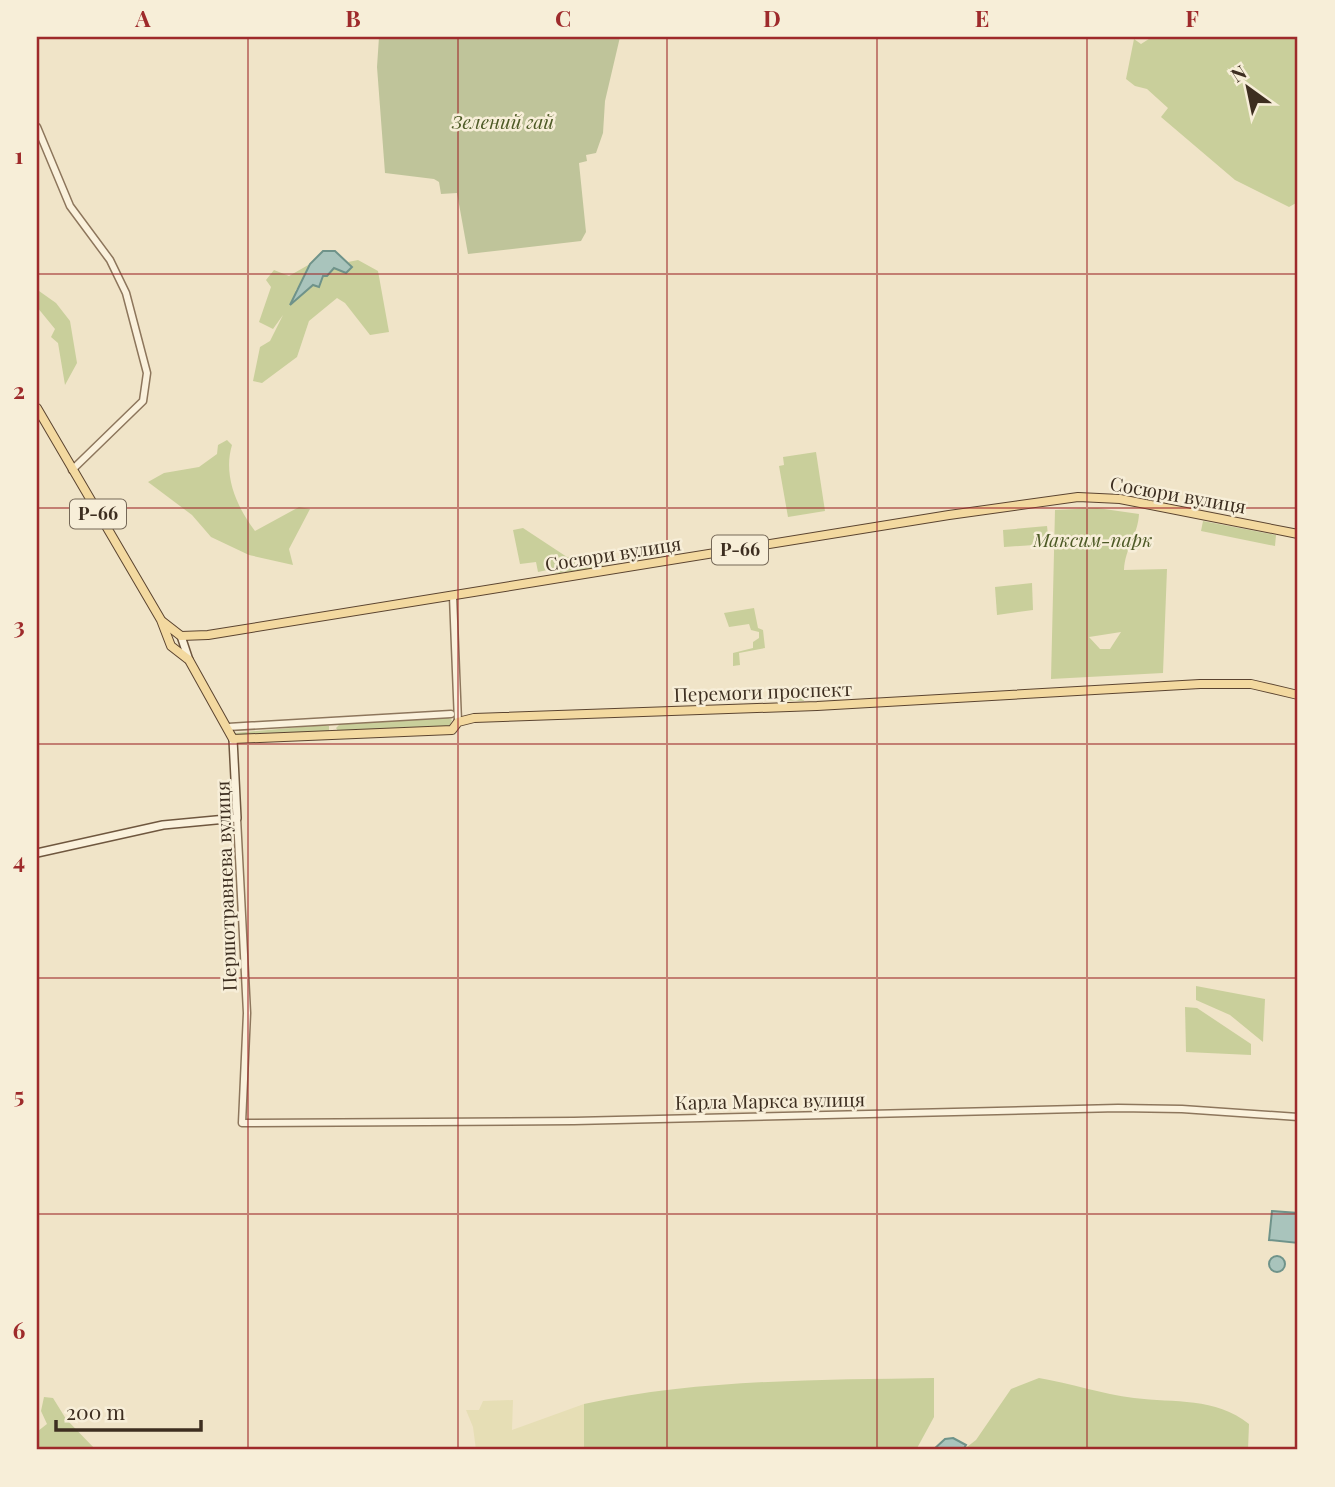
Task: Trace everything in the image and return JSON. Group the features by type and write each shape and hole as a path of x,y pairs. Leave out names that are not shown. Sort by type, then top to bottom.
{"main road":[{"name":"Першотравнева вулиця","path":"37,408 161,620 171,644 190,660"},
{"name":"Сосюри вулиця","path":"180,635 208,635 935,517 1078,497 1120,499 1298,534"},
{"name":"Першотравнева вулиця","path":"161,620 180,635 190,660 233,739 237,818"},
{"path":"180,635 171,644 179,649 184,645"},
{"name":"Перемоги проспект","path":"233,739 452,730 458,722 474,718 817,706 1220,683 1251,684 1298,695"},
{"path":"37,853 163,825 237,818"}],"street":[{"path":"37,127 70,206 110,260 126,293 147,373 143,401 72,470"},
{"path":"453,596 458,722"},
{"path":"228,727 452,713 458,705"},
{"path":"452,713 458,722"},
{"name":"Першотравнева вулиця","path":"237,818 247,1013 242,1123"},
{"name":"Карла Маркса вулиця","path":"242,1123 574,1121 1118,1108 1182,1109 1298,1118"}],"shaded area":[{"path":"513,1400 512,1430 584,1404 584,1450 476,1450 473,1427 466,1410 479,1410 483,1401"}],"green space":[{"name":"Зелений гай","path":"379,37 620,37 605,101 603,133 596,153 586,155 587,161 579,163 586,232 581,241 468,254 457,193 441,194 439,182 434,179 385,173 377,67"},
{"path":"1152,37 1298,37 1298,202 1289,207 1235,180 1161,117 1168,108 1147,89 1135,86 1126,79 1134,39 1141,44"},
{"path":"358,260 378,271 389,332 370,335 345,303 337,298 309,321 297,357 262,383 253,381 260,347 270,341 283,315 273,329 259,322 271,287 266,280 274,270 289,276 310,264 304,280 295,291 335,268 352,267 348,262"},
{"path":"39,291 56,303 70,321 77,363 65,385 58,343 51,337 55,329 37,307"},
{"path":"227,440 232,445 229,468 233,490 255,531 299,507 310,509 289,549 293,565 249,555 211,537 192,515 148,482 164,473 199,467 217,454 218,445"},
{"path":"816,452 825,511 788,517 779,466 784,465 783,457"},
{"name":"Максим-парк","path":"1097,508 1139,514 1124,570 1167,569 1163,673 1051,679 1055,510","holes":["1121,632 1110,649 1100,649 1089,637"]},
{"path":"1203,521 1276,535 1275,546 1201,531"},
{"path":"1047,526 1049,544 1004,547 1003,530"},
{"path":"523,528 567,557 601,554 603,567 553,574 552,569 538,572 536,562 520,564 513,530"},
{"path":"1032,583 1033,610 997,615 995,587"},
{"path":"754,608 758,628 763,630 765,648 739,653 740,665 733,666 733,653 753,648 753,642 759,638 759,632 751,630 749,624 729,627 724,613"},
{"path":"803,693 804,701 773,700 775,695"},
{"path":"445,716 452,720 449,728 338,731 336,728 341,723"},
{"path":"329,726 329,732 237,736 235,733"},
{"path":"1196,986 1265,999 1263,1042 1230,1015 1196,1000"},
{"path":"1185,1007 1197,1008 1251,1044 1251,1055 1186,1052"},
{"path":"934,1378 934,1417 916,1450 584,1450 584,1404 714,1385"},
{"path":"1039,1378 1122,1396 1194,1403 1222,1409 1249,1424 1248,1450 963,1450 976,1440 1011,1389"},
{"path":"44,1397 53,1398 66,1419 96,1450 37,1450 38,1431 47,1424 41,1411"}],"water":[{"path":"323,251 335,251 352,267 346,273 334,268 327,276 323,276 319,287 313,285 290,305 310,264"},
{"path":"1272,1211 1298,1213 1298,1243 1269,1240"},
{"path":"1277,1256 1283,1258 1283,1270 1277,1272 1271,1270 1269,1264 1271,1258"},
{"path":"953,1438 966,1445 963,1450 933,1450 945,1439"}]}
